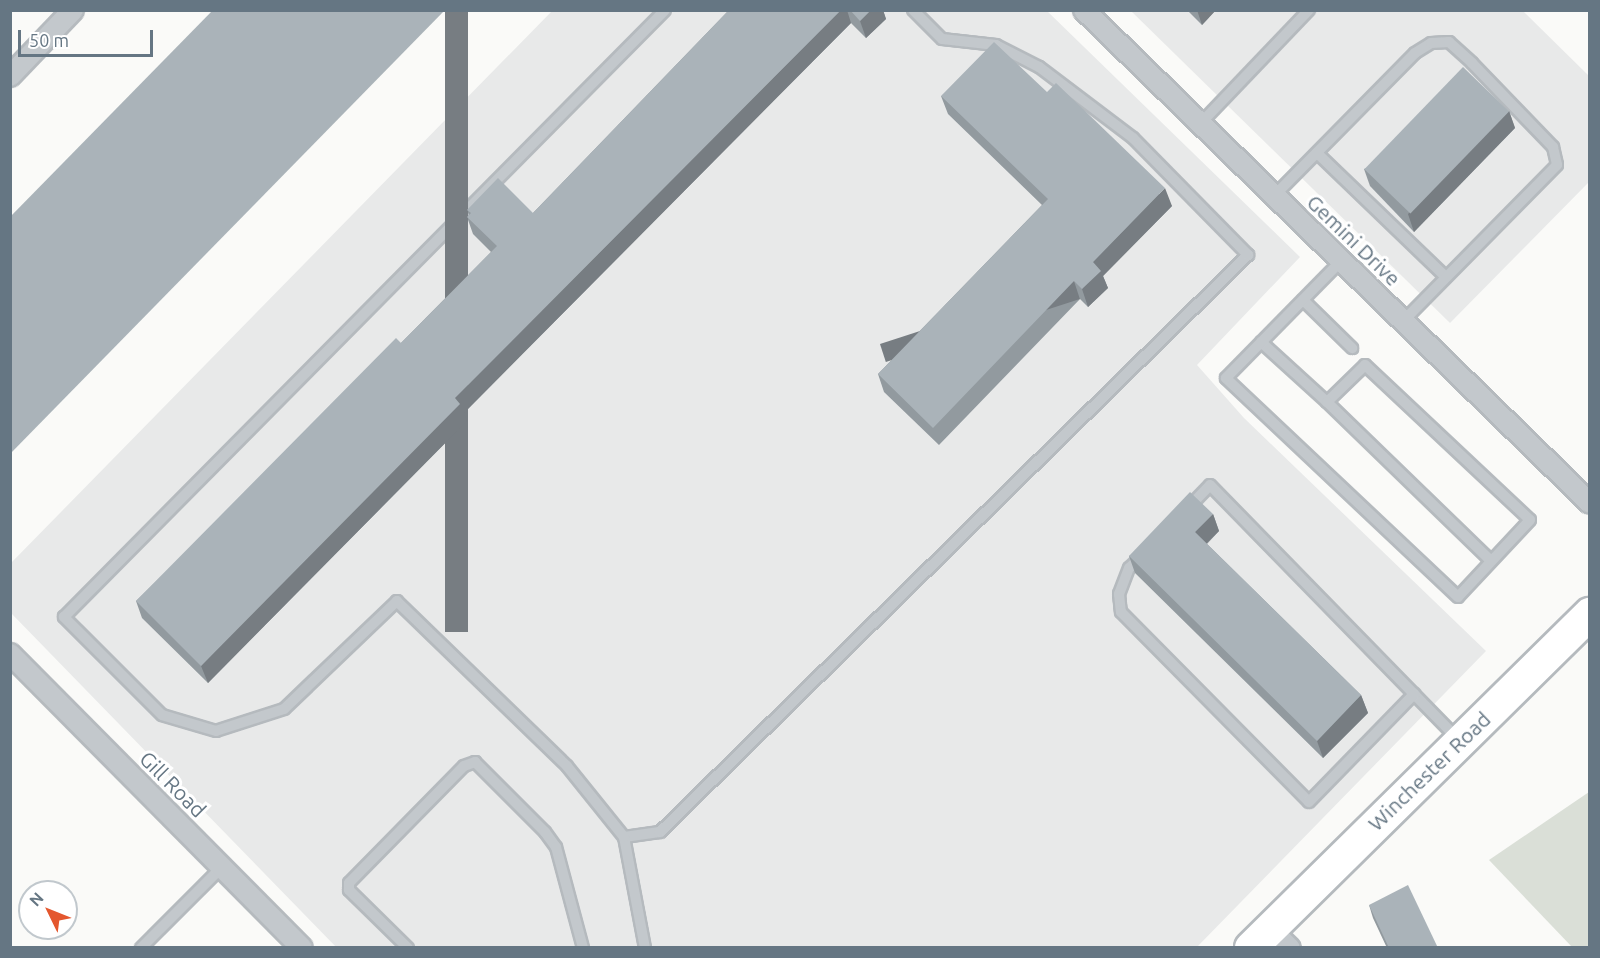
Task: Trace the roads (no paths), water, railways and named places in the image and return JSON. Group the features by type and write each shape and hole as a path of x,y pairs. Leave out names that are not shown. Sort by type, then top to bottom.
{"main road":[{"name":"Winchester Road","path":"1270,941 1460,741 1590,614"}],"street":[{"path":"10,76 74,10"},
{"name":"Gemini Drive","path":"1084,10 1590,503"},
{"name":"Gill Road","path":"10,654 302,948"}],"lane":[{"path":"645,948 624,837 567,766 397,601 284,709 216,731 162,715 64,617 665,10"},
{"path":"624,837 660,832 1248,255 1133,138 1039,67 996,45 942,39 913,10"},
{"path":"1200,124 1309,10"},
{"path":"1274,196 1415,53 1431,43 1449,42 1472,63 1553,147 1557,165 1403,321"},
{"path":"1317,153 1446,277"},
{"path":"1327,402 1365,365 1530,520 1458,597 1226,378 1341,261"},
{"path":"1303,300 1352,348"},
{"path":"1262,342 1491,561"},
{"path":"1178,518 1210,485 1460,741"},
{"path":"1153,543 1129,568 1119,594 1121,612 1309,802 1414,694"},
{"path":"408,948 349,890 349,883 464,765 476,762 545,832 555,847 583,948"},
{"path":"141,948 222,867"}]}
